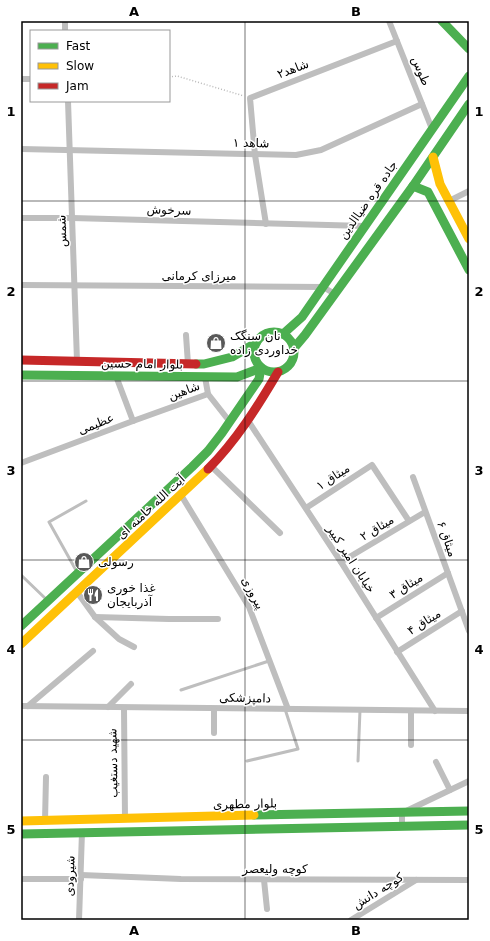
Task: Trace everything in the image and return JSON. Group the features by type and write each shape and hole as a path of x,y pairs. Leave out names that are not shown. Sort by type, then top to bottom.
{"street":[{"name":"طوس","path":"389,21 432,129"},
{"path":"442,21 469,49"},
{"name":"شاهد۲","path":"250,98 397,41"},
{"name":"جاده قره ضیاالدین","path":"283,334 302,317 469,76"},
{"path":"250,98 255,154 266,224"},
{"name":"شمس","path":"68,102 77,361"},
{"name":"شاهد ۱","path":"21,149 296,155 321,150 422,104"},
{"path":"294,348 413,186 469,104"},
{"path":"433,157 440,184 469,239"},
{"path":"413,186 428,192 469,270"},
{"path":"450,202 469,191"},
{"name":"سرخوش","path":"21,218 365,226"},
{"name":"میرزای کرمانی","path":"21,285 323,287"},
{"path":"323,287 335,294"},
{"path":"270,332 283,334 288,337 294,348 294,354 289,365 278,372 267,371 261,368 254,356 256,343 265,334 270,332"},
{"path":"186,335 188,364"},
{"name":"بلوار امام حسین","path":"21,360 204,364 232,357 256,343"},
{"name":"بلوار امام حسین","path":"21,374 236,377 261,368"},
{"name":"آیت الله خامنه ای","path":"21,626 208,451 222,434 258,380 261,368"},
{"name":"آیت الله خامنه ای","path":"21,644 218,459 233,441 278,372"},
{"name":"عظیمی","path":"21,463 133,421 116,376"},
{"path":"205,377 208,394"},
{"name":"شاهین","path":"133,421 208,394 230,422"},
{"name":"خیابان امیر کبیر","path":"247,419 341,562 435,711"},
{"name":"میثاق ۱","path":"306,508 372,465 409,521"},
{"path":"211,466 280,533"},
{"name":"میثاق ۶","path":"413,477 469,631"},
{"name":"پیروزی","path":"181,495 250,607 286,709"},
{"name":"میثاق ۲","path":"341,562 425,512"},
{"name":"میثاق ۳","path":"376,618 448,573"},
{"path":"77,592 95,617 119,639 134,648"},
{"name":"میثاق ۴","path":"397,652 462,611"},
{"path":"95,617 218,619"},
{"path":"28,706 93,651"},
{"path":"108,707 131,684"},
{"name":"دامپزشکی","path":"21,706 469,712"},
{"name":"شهید دستغیب","path":"124,708 125,819"},
{"path":"214,709 214,733"},
{"path":"411,711 411,745"},
{"path":"436,762 450,790"},
{"path":"45,821 46,777"},
{"path":"402,826 402,813 469,781"},
{"name":"بلوار مطهری","path":"21,822 255,815 469,811"},
{"path":"255,815 255,829"},
{"name":"بلوار مطهری","path":"21,834 469,824"},
{"name":"شیرودی","path":"79,920 82,832"},
{"name":"کوچه ولیعصر","path":"21,879 81,877 181,880 469,880"},
{"path":"264,880 267,909"},
{"name":"کوچه دانش","path":"351,920 416,880"}],"lane":[{"path":"78,573 50,522 86,501"},
{"path":"21,575 48,601"},
{"path":"181,690 270,661"},
{"path":"246,761 298,749 286,709"},
{"path":"358,760 360,710"}],"path":[{"path":"170,76 177,76 250,98"}],"traffic: fast":[{"path":"442,21 469,49"},
{"path":"283,334 302,317 469,76"},
{"path":"294,348 413,186 469,104"},
{"path":"413,186 428,192 469,270"},
{"path":"270,332 278,332 285,335 291,341 294,352 291,363 285,369 278,372 270,372 263,369 257,363 254,356 254,348 257,341 263,335 270,332"},
{"path":"196,364 204,364 232,357 256,343"},
{"path":"21,375 237,377 261,368"},
{"path":"21,626 208,451 259,379 261,368"},
{"path":"254,815 469,811"},
{"path":"21,834 469,825"}],"traffic: slow":[{"path":"433,157 440,184 469,239"},
{"path":"21,644 208,469"},
{"path":"21,821 254,815"}],"traffic: jam":[{"path":"21,360 196,364"},
{"path":"208,469 228,447 246,423 278,372"}],"place":[{"name":"نان سنگک خداوردی زاده","path":"216,343"},
{"name":"رسولی","path":"84,562"},
{"name":"غذا خوری آذربایجان","path":"93,595"}]}
